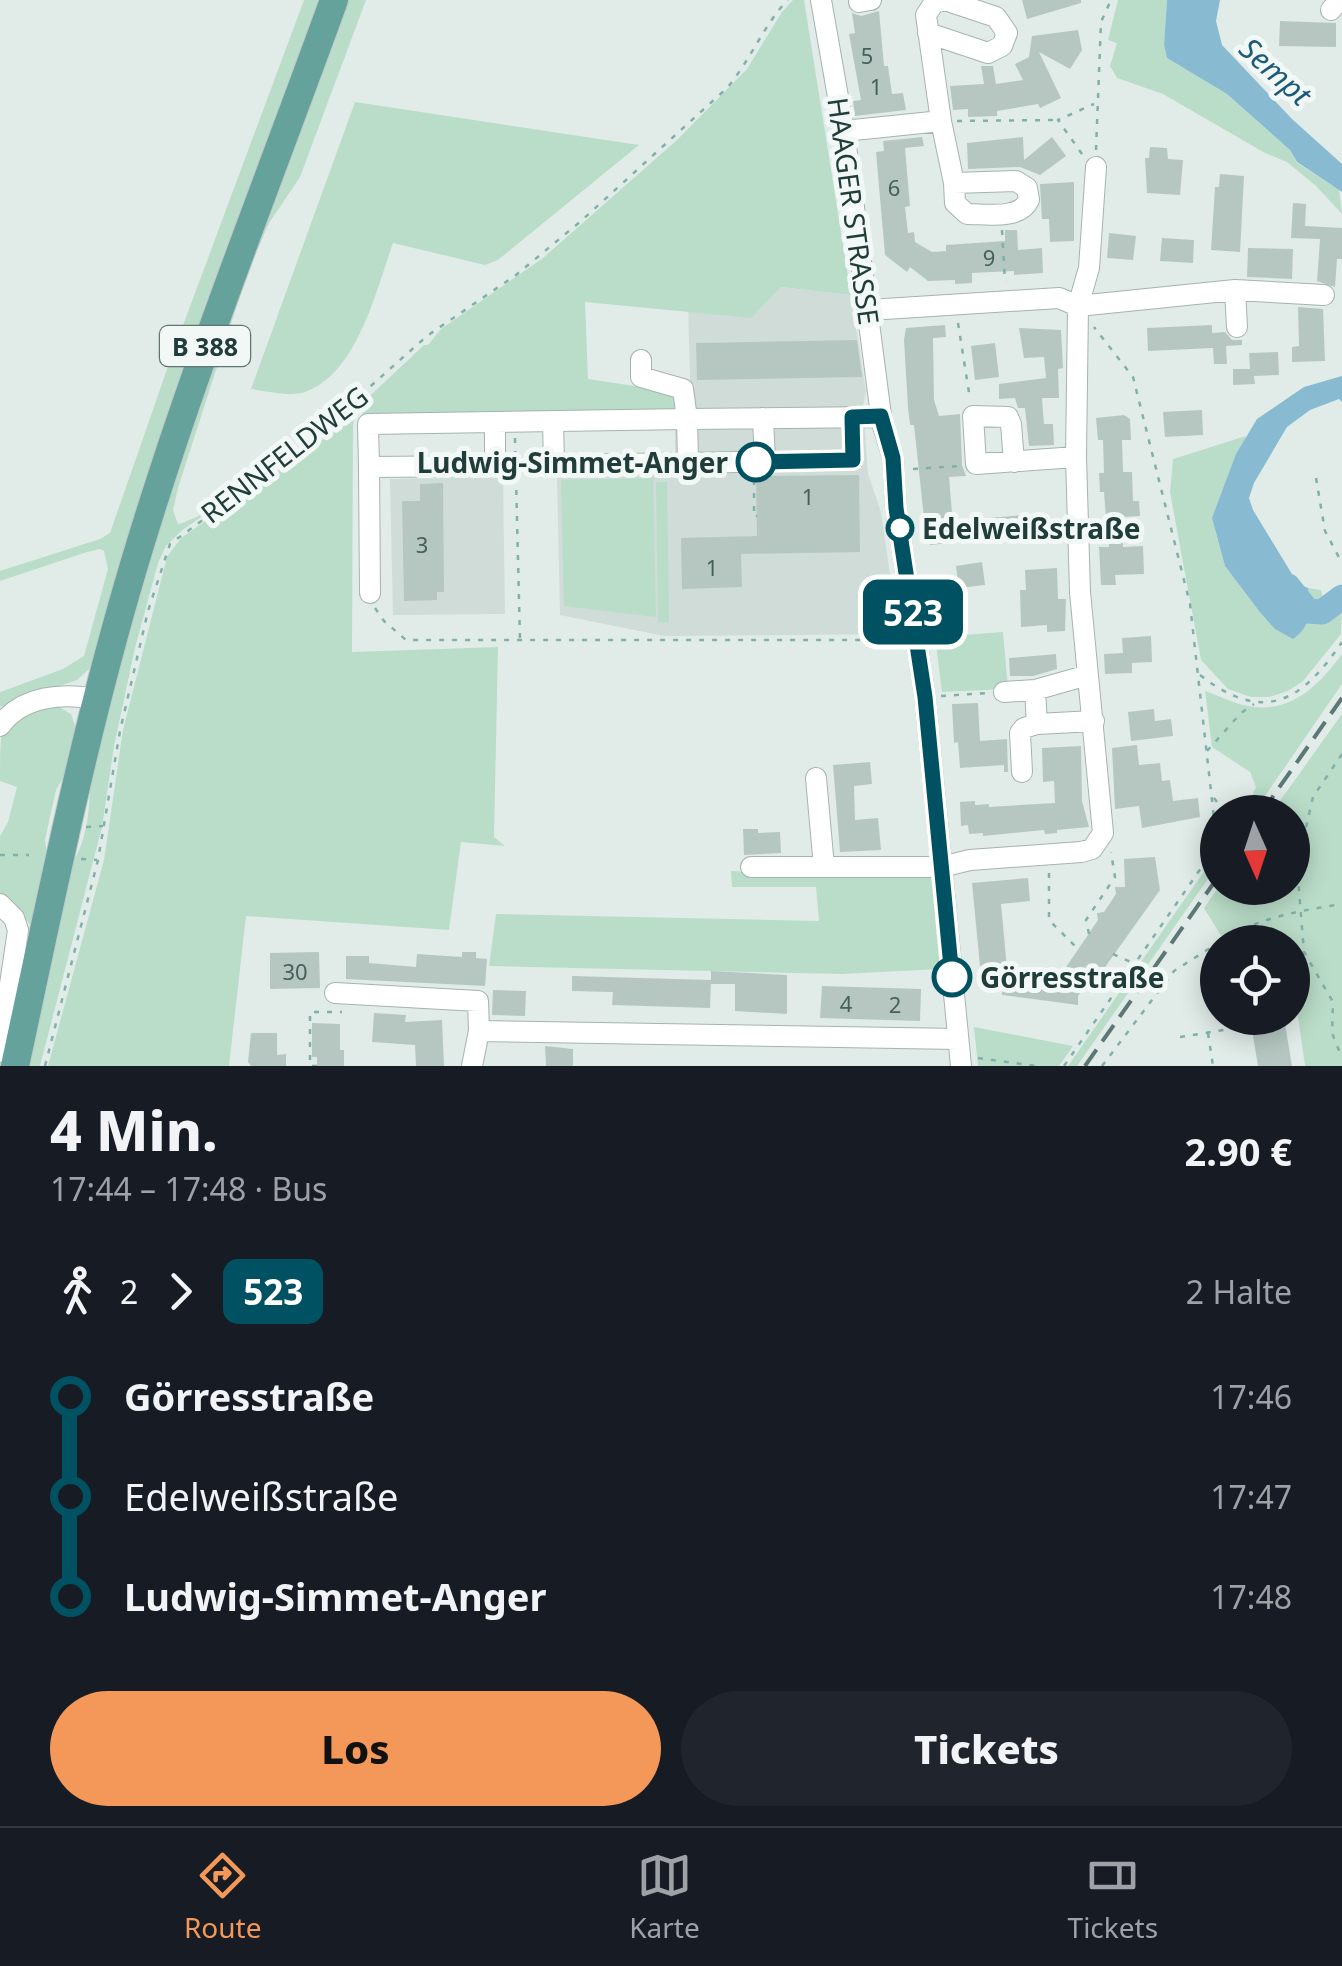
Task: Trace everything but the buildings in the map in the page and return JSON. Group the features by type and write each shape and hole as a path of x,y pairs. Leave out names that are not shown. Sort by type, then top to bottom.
{"main road":[{"name":"B 388","path":"14,1066 97,699 134,566 185,403 334,0"}],"street":[{"name":"HAAGER STRASSE","path":"821,0 844,131 882,420 893,458 896,508 925,697 958,1038 967,1062"},
{"path":"924,16 956,202 963,212 1015,213 1026,207 1030,196 1024,185 1012,181 954,183"},
{"path":"844,131 941,121"},
{"path":"751,867 941,867 970,860 1092,849 1098,841 1104,819 1080,592 1076,456 1078,306 1090,268 1096,167"},
{"path":"869,310 1059,298 1078,306 1235,290 1324,295"},
{"path":"1235,290 1237,328"},
{"path":"641,360 640,378 683,389 688,463"},
{"path":"1014,462 1012,424 1008,417 973,416 976,464 1014,462 1076,456"},
{"path":"370,593 368,424 852,417 882,420"},
{"path":"553,422 554,465 759,465 853,460 852,417"},
{"path":"759,465 763,418"},
{"path":"368,468 496,466 505,422"},
{"path":"1004,692 1034,690 1088,676"},
{"path":"1034,690 1037,724"},
{"path":"0,726 18,708 33,701 70,696 97,699"},
{"path":"1022,772 1020,734 1024,728 1094,721"},
{"path":"816,778 824,868"},
{"path":"0,904 14,918 18,930 0,1052"},
{"path":"345,1001 478,1001 479,1030 472,1066"},
{"path":"479,1030 958,1038"}],"path":[{"name":"RENNFELDWEG","path":"45,1066 98,860 120,731 148,611 170,544 269,474 428,336 516,275 581,221 727,88 788,0"},
{"path":"1096,167 1101,22 1112,0"},
{"path":"941,121 1058,120 1096,103"},
{"path":"1058,120 1096,167"},
{"path":"1001,213 1006,301"},
{"path":"956,304 973,416"},
{"path":"1078,306 1132,377 1190,604 1212,795"},
{"path":"505,422 516,473 520,641"},
{"path":"905,470 976,464"},
{"path":"757,516 754,517 759,465"},
{"path":"497,473 556,472"},
{"path":"1316,478 1321,517 1342,563"},
{"path":"1334,546 1342,542"},
{"path":"370,593 372,604 384,621 406,640 917,640"},
{"path":"1198,674 1229,695 1256,703 1274,702 1305,687 1342,642"},
{"path":"925,697 1004,692"},
{"path":"1207,751 1241,713 1256,703"},
{"path":"1342,754 1313,797 1297,866 1304,952 1333,1002 1332,1033 1342,1058"},
{"path":"84,827 105,826"},
{"path":"1089,934 1086,920 1115,876 1114,858 1108,847 1098,841"},
{"path":"1048,854 1049,920 1078,949"},
{"path":"0,855 29,855"},
{"path":"79,858 98,860"},
{"path":"1064,1066 1200,870"},
{"path":"1249,925 1342,904"},
{"path":"1113,954 1136,964"},
{"path":"1102,1066 1174,971 1200,954"},
{"path":"317,1066 310,1066 310,1012 345,1001"},
{"path":"1180,1037 1200,1034"},
{"path":"1208,1035 1213,1066"},
{"path":"967,1062 1036,1066"}],"shaded area":[{"path":"687,267 780,287 851,295 866,392 863,406 868,474 881,512 896,616 904,634 664,636 560,615 557,476 675,472 675,415 691,414"},
{"path":"503,477 505,614 393,615 390,479"}],"green space":[{"path":"304,0 325,0 96,663 77,680 0,707 0,692 63,669 84,656 108,569 104,551 87,552 0,581 0,571 110,533"},
{"path":"343,0 366,0 300,177 269,223 248,271 173,510 178,524 219,504 181,531 166,546 158,563 114,746 102,827 40,1066 24,1066 71,865 84,834 90,777 163,502"},
{"path":"793,0 804,0 851,295 781,287 751,318 585,302 588,379 674,392 675,415 368,418 357,408 441,329 543,258 677,140 747,69"},
{"path":"1118,0 1167,0 1167,58 1227,94 1290,150 1297,163 1339,190 1342,214 1287,162 1163,94 1117,78 1110,66 1117,43 1108,40"},
{"path":"355,102 639,145 498,260 485,265 393,243 362,329 338,368 305,392 251,389"},
{"path":"350,412 355,417 352,652 498,647 494,837 505,846 461,842 449,930 246,916 229,1066 48,1066 104,860 123,730 167,557 181,538 279,470"},
{"path":"1246,436 1212,518 1225,566 1259,611 1308,611 1308,588 1321,590 1327,617 1338,604 1342,606 1341,634 1303,681 1269,697 1251,697 1228,689 1201,660 1170,492 1173,459"},
{"path":"653,478 656,617 564,606 561,480"},
{"path":"656,482 667,482 669,622 658,622"},
{"path":"1003,632 1008,689 942,692 935,637"},
{"path":"1342,654 1342,684 1266,795 1252,795 1256,787 1250,772 1212,747 1205,691 1243,705 1274,706 1300,696"},
{"path":"56,705 71,714 77,731 69,768 56,790 45,840 48,860 32,927 13,904 0,898 0,836 17,787 0,781 1,739 16,720"},
{"path":"1342,714 1342,1066 1305,1066 1301,1035 1310,1035 1310,925 1214,925 1204,908 1310,905 1310,795 1284,795"},
{"path":"731,871 931,873 940,969 842,974 489,966 496,914 819,921 816,887 732,887"},
{"path":"1200,877 1200,890 1077,1066 1068,1066"},
{"path":"974,1027 1073,1046 1059,1066 978,1066"}],"water":[{"path":"1167,0 1220,0 1216,21 1222,45 1292,119 1342,164 1342,192 1297,162 1290,150 1227,94 1167,58"},
{"path":"1342,376 1342,402 1339,399 1310,410 1287,427 1249,498 1298,584 1308,588 1307,623 1293,639 1275,629 1225,566 1212,518 1236,454 1257,419 1304,387"}],"waterway":[{"path":"1288,586 1308,611 1322,612 1342,597"}],"railway":[{"path":"1274,795 1342,698"},
{"path":"1085,1066 1200,903"}],"bus line":[{"name":"523","path":"756,462 853,460 852,417 881,416 893,458 896,508 925,697 952,977"}],"place":[{"name":"Ludwig-Simmet-Anger","path":"756,462"},
{"name":"Edelweißstraße","path":"900,528"},
{"name":"Görresstraße","path":"952,977"}],"water label":[{"name":"Sempt","path":"1276,71"}]}
